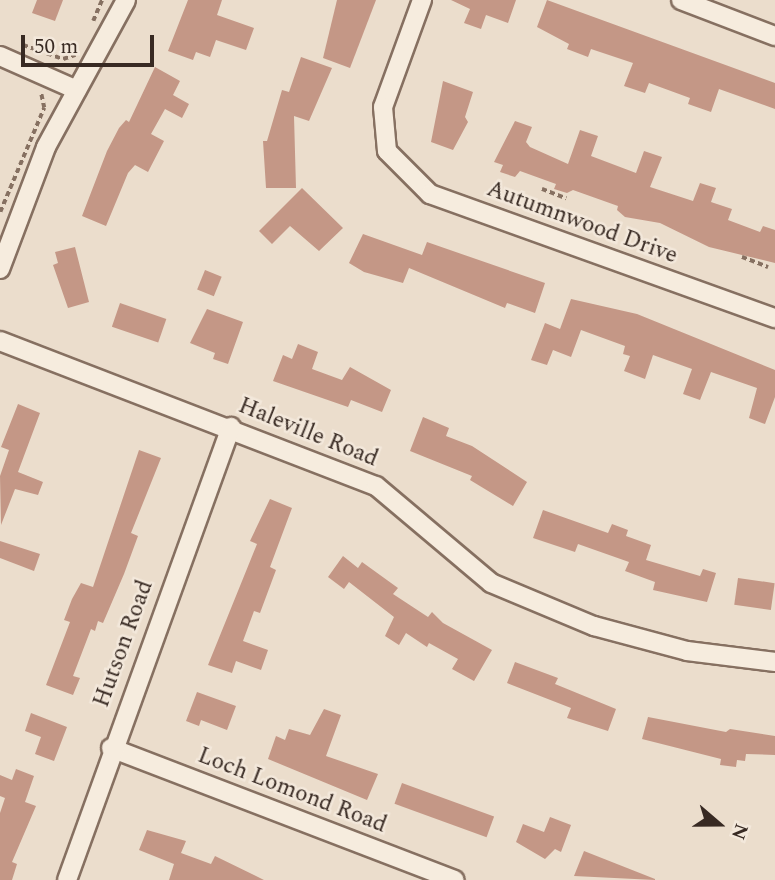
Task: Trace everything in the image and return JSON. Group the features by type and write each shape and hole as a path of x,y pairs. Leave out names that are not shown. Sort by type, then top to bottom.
{"street":[{"path":"0,269 39,163 126,0"},
{"name":"Autumnwood Drive","path":"422,0 383,107 387,151 430,194 775,318"},
{"path":"681,0 775,36"},
{"path":"0,56 77,90"},
{"name":"Haleville Road","path":"0,341 231,427 376,486 491,583 593,626 687,651 775,662"},
{"name":"Hutson Road","path":"67,880 111,748 231,427"},
{"name":"Loch Lomond Road","path":"111,748 455,880"}],"path":[{"path":"91,27 102,0"},
{"path":"13,41 63,59 83,45"},
{"path":"0,212 44,108 42,96 34,89"},
{"path":"542,189 566,198"},
{"path":"741,257 768,267"}],"building":[{"path":"37,0 63,0 55,21 32,13"},
{"path":"188,0 222,0 217,15 254,28 246,50 216,40 210,57 196,52 193,60 168,51"},
{"path":"337,0 376,0 350,68 323,58"},
{"path":"451,0 516,0 508,23 486,15 481,29 464,23 470,9"},
{"path":"547,0 775,83 775,109 719,89 711,112 688,104 690,98 649,83 645,93 624,86 633,63 591,49 588,57 567,49 569,44 537,27"},
{"path":"301,57 332,68 309,121 294,116 296,188 266,188 263,141 267,141 282,90 289,92"},
{"path":"155,67 180,81 173,95 189,104 182,118 165,109 151,134 164,141 148,172 135,165 128,173 106,226 82,216 107,151 119,128 126,120 129,122"},
{"path":"443,81 473,92 465,117 468,122 453,150 431,142"},
{"path":"515,121 532,127 526,142 530,147 568,164 580,130 598,136 591,156 636,173 644,151 662,157 650,187 693,201 700,183 716,188 711,202 732,209 728,220 760,232 763,226 775,230 775,263 709,247 660,223 625,217 617,210 618,206 573,190 567,193 554,189 556,184 520,171 515,177 500,172 503,165 494,162"},
{"path":"302,188 343,228 319,251 290,226 272,244 259,231"},
{"path":"363,234 422,255 427,242 545,283 535,313 507,303 505,308 409,268 403,283 364,272 349,263"},
{"path":"75,247 89,302 68,308 53,265 58,263 55,252"},
{"path":"205,270 222,277 214,296 197,289"},
{"path":"571,299 637,314 775,370 775,397 765,424 749,418 757,388 711,372 700,400 683,394 692,369 653,355 645,379 624,371 630,356 623,354 625,346 581,330 571,357 553,350 547,365 531,360 545,323 560,329"},
{"path":"120,303 166,319 158,343 112,327"},
{"path":"207,309 243,322 228,364 213,359 215,353 190,343"},
{"path":"298,344 318,352 312,369 342,380 350,367 391,390 382,412 351,400 348,407 273,381 283,355 292,359"},
{"path":"18,404 40,413 18,472 43,482 38,495 15,489 1,525 0,476 9,450 1,447"},
{"path":"423,417 449,428 446,436 472,446 527,482 513,506 470,480 472,476 410,451"},
{"path":"139,450 161,458 131,533 138,536 124,574 103,623 98,621 95,631 91,629 73,676 80,678 73,695 46,685 70,622 64,620 72,599 81,583 93,587"},
{"path":"270,499 292,508 270,567 276,570 260,613 254,611 243,641 268,650 261,670 236,661 232,673 208,665 257,544 250,541"},
{"path":"543,510 608,533 612,524 628,530 626,536 651,545 646,560 700,576 703,569 716,573 707,602 653,590 655,582 625,571 629,562 578,544 575,552 533,538"},
{"path":"0,541 40,554 34,571 0,558"},
{"path":"343,556 358,568 362,562 398,588 393,594 428,617 432,612 443,623 492,650 474,681 452,669 458,659 429,643 427,647 406,633 399,645 385,636 394,617 349,582 344,589 328,577"},
{"path":"738,578 775,583 771,610 734,605"},
{"path":"515,662 558,678 555,684 616,709 608,731 567,718 571,708 507,683"},
{"path":"197,692 236,706 227,730 201,720 199,726 186,721"},
{"path":"324,709 341,715 326,756 378,774 367,800 268,759 276,736 285,740 289,729 310,735"},
{"path":"31,713 67,727 54,761 35,754 41,737 25,731"},
{"path":"648,717 726,732 730,729 775,736 775,755 746,754 745,761 737,760 736,767 720,765 721,759 642,739"},
{"path":"16,769 34,776 25,802 36,806 12,862 17,864 12,880 0,880 0,813 5,798 0,796 0,775 12,780"},
{"path":"402,783 494,817 487,837 394,804"},
{"path":"550,817 571,825 561,852 555,849 545,859 516,842 523,824 544,832"},
{"path":"147,830 186,841 181,853 211,864 215,856 264,880 169,880 174,864 139,850"},
{"path":"584,851 655,879 655,880 574,876"}]}
